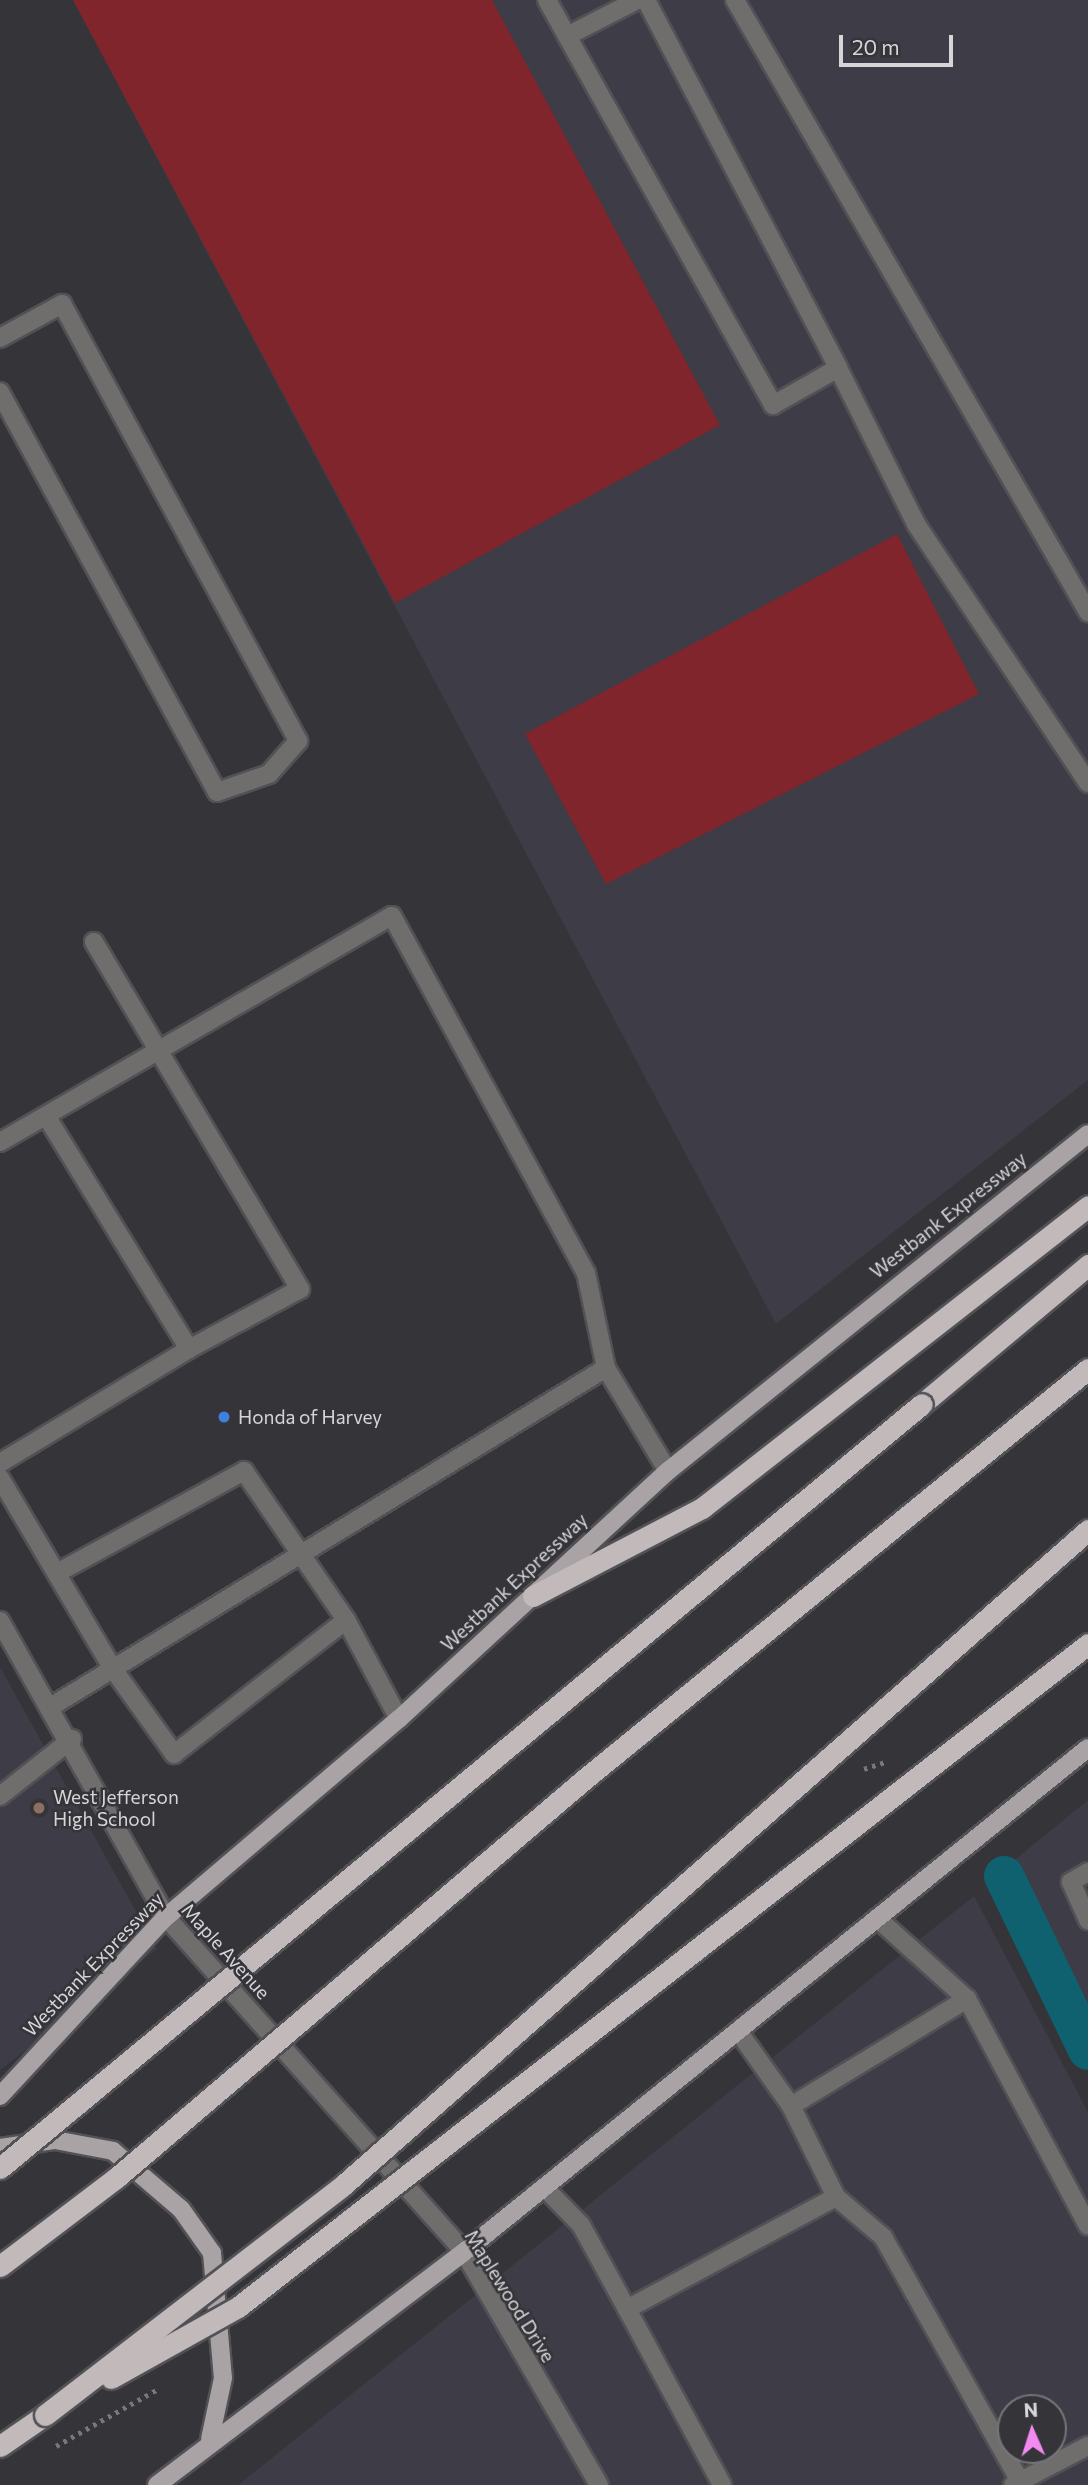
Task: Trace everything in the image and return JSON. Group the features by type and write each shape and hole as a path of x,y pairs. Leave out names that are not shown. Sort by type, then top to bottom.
{"highway":[{"path":"533,1596 702,1508 1088,1206"},
{"path":"0,2168 1088,1265"},
{"path":"0,2266 116,2178 587,1777 1088,1369"},
{"path":"0,2446 45,2415 341,2187 1088,1530"},
{"path":"45,2415 238,2307 1088,1644"}],"main road":[{"name":"Westbank Expressway","path":"0,2096 166,1917 399,1719 668,1471 1088,1134"},
{"path":"157,2485 210,2439 464,2252 1088,1748"},
{"path":"0,2148 55,2140 113,2151 181,2209 212,2253 223,2378 210,2439"}],"street":[{"path":"547,0 773,405 838,368"},
{"path":"566,36 637,0"},
{"path":"646,0 838,368 916,524 1088,783"},
{"path":"735,0 1088,612"},
{"path":"0,338 62,304 298,741 269,774 217,792 0,392"},
{"path":"0,1142 161,1052 392,916 586,1273 606,1368 668,1471"},
{"path":"0,1463 189,1349 300,1289 94,942"},
{"path":"47,1117 189,1349"},
{"path":"52,1706 606,1368"},
{"path":"57,1573 244,1471 299,1556 346,1620 399,1719"},
{"path":"0,1478 113,1669 174,1754 346,1620"},
{"name":"Maple Avenue","path":"0,1621 72,1739 166,1917 284,2047"},
{"path":"0,1796 72,1739"},
{"path":"1088,1872 1071,1882 1088,1920"},
{"path":"877,1918 967,1999 1088,2226"},
{"path":"791,2106 967,1999"},
{"path":"738,2031 791,2106 836,2197 883,2237 1017,2483 1088,2446"},
{"name":"Maplewood Drive","path":"284,2047 464,2252 599,2485"},
{"path":"544,2187 581,2225 722,2485"},
{"path":"628,2309 836,2197"}],"path":[{"path":"47,2448 70,2443 167,2382"}],"shaded area":[{"path":"73,0 1088,0 1088,1080 776,1324"},
{"name":"West Jefferson High School","path":"0,1667 157,1949 0,2070"},
{"path":"1088,1800 1088,2043 1006,1867"},
{"path":"974,1896 1088,2112 1088,2485 238,2485"}],"building":[{"path":"73,0 492,0 720,425 395,603"},
{"path":"897,534 979,694 606,884 525,734"}],"waterway":[{"path":"1004,1876 1088,2050"}],"place":[{"name":"Honda of Harvey","path":"224,1417"},
{"name":"West Jefferson High School","path":"39,1808"}]}
